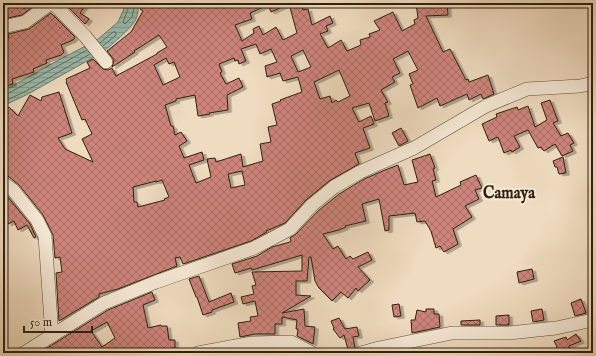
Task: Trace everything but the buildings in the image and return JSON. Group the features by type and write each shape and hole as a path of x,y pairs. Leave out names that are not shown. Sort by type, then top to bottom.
{"street":[{"path":"3,27 25,22 52,3 85,36 104,60"},
{"path":"24,353 104,303 156,282 254,248 290,229 312,205 334,187 360,172 414,148 486,106 527,89 580,86 593,82"},
{"path":"3,183 14,190 33,214 45,236 52,336"},
{"path":"361,353 452,333 509,332 556,328 593,320"},
{"path":"198,353 252,343 291,342 306,352"}],"water":[{"path":"120,3 139,3 136,19 116,41 103,52 28,94 3,106 3,91 97,40 118,22 124,9"}],"district":[{"name":"Camaya","path":"509,194"}]}
